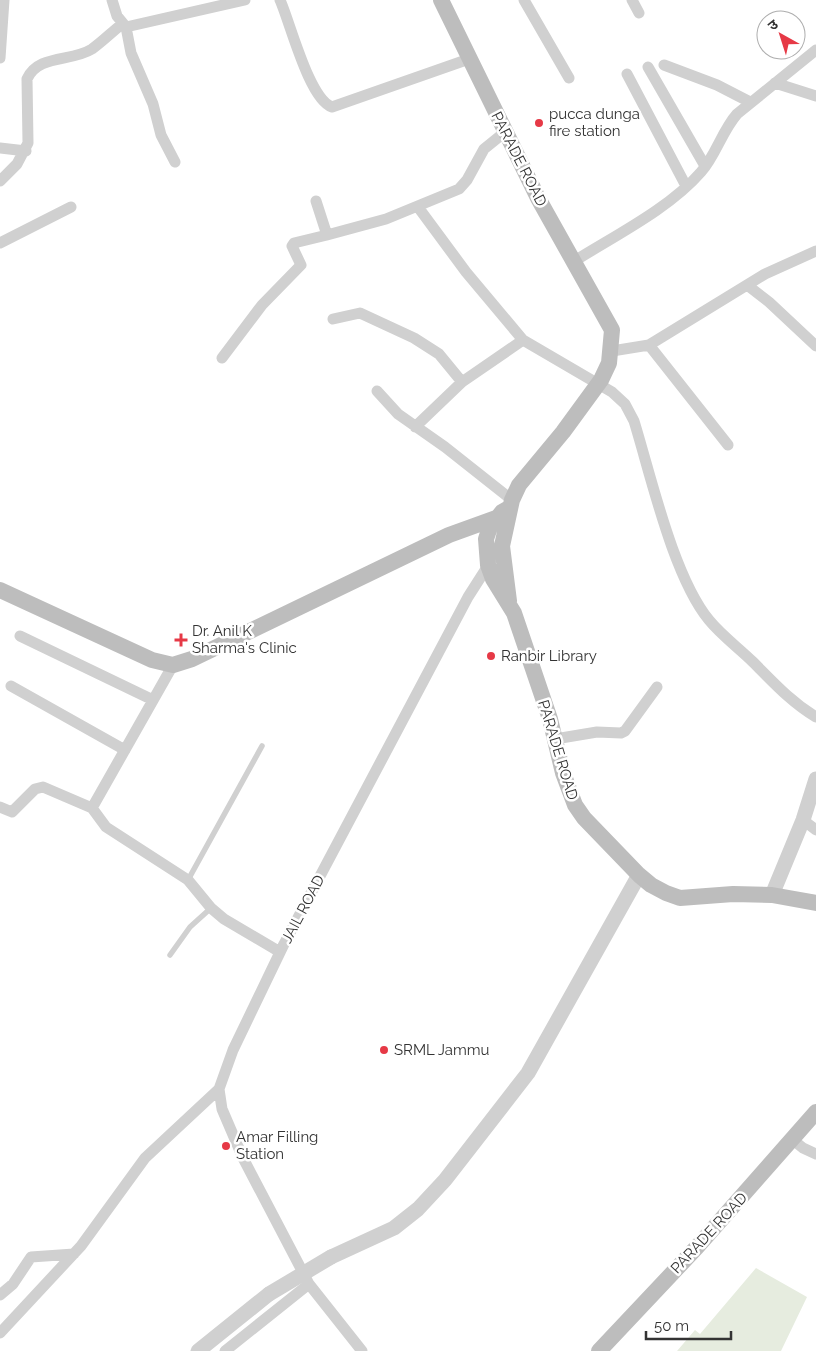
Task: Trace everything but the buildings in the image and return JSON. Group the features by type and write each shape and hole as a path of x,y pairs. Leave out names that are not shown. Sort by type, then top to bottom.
{"main road":[{"name":"PARADE ROAD","path":"441,0 505,132 573,262 612,330 612,352 606,371 594,385 563,432 520,485 486,539 488,565"},
{"name":"PARADE ROAD","path":"594,385 604,350 603,314"},
{"name":"PARADE ROAD","path":"506,509 502,546 508,601 550,719 563,773 575,805 584,818 651,886 680,898 733,894 772,895 816,902"},
{"path":"0,590 152,660 173,665 192,659 506,509"},
{"path":"488,565 493,579 508,601"},
{"name":"PARADE ROAD","path":"598,1351 697,1248 816,1112"}],"street":[{"path":"0,58 4,0"},
{"path":"112,0 117,16 124,25 131,52 153,104 161,136 175,162"},
{"path":"0,181 12,170 26,150 28,143 27,79 30,73 41,64 91,49 124,25 244,0"},
{"path":"280,0 302,63 321,95 332,107 469,59"},
{"path":"524,0 569,78"},
{"path":"632,0 639,13"},
{"path":"573,262 653,211 686,186 705,166 730,123 750,102 816,50"},
{"path":"664,65 717,85 750,102"},
{"path":"648,67 705,166"},
{"path":"627,74 686,186"},
{"path":"775,83 816,96"},
{"path":"222,358 262,305 301,265 292,246 294,243 386,219 459,189 467,180 484,149 505,132"},
{"path":"0,148 26,150"},
{"path":"316,201 327,235"},
{"path":"0,243 71,207"},
{"path":"418,207 466,272 523,340 594,385 618,397 634,420 670,538 700,607 717,629 787,697 816,717"},
{"path":"612,352 648,345 668,335 747,285 816,251"},
{"path":"747,285 769,302 816,346"},
{"path":"332,319 360,313 414,338 439,354 462,382"},
{"path":"415,427 462,382 523,340"},
{"path":"648,345 728,445"},
{"path":"377,392 394,410 415,427 445,447 506,509"},
{"name":"JAIL ROAD","path":"219,1088 234,1050 280,952 488,565 502,546"},
{"path":"20,636 153,700"},
{"path":"92,808 173,665"},
{"path":"11,686 125,750"},
{"path":"555,738 597,732 621,733 625,731 657,687"},
{"path":"772,895 803,820 816,779"},
{"path":"0,808 12,812 35,789 43,787 92,808 106,827 188,880 211,908 238,929 280,952"},
{"path":"803,820 816,830"},
{"path":"198,1351 268,1294 331,1257 394,1228 418,1209 445,1180 528,1073 639,875"},
{"path":"0,1333 74,1254 145,1158 219,1088"},
{"path":"219,1088 222,1109 243,1158 309,1284 362,1351"},
{"path":"793,1140 803,1148 816,1154"},
{"path":"0,1295 13,1284 31,1256 74,1254"},
{"path":"225,1351 309,1284"}],"lane":[{"path":"188,880 262,746"},
{"path":"170,955 190,927 211,908"}],"shaded area":[{"path":"756,1268 807,1297 781,1351 677,1351 695,1330 700,1334"}],"place":[{"name":"pucca dunga fire station","path":"539,123"},
{"name":"Dr. Anil K Sharma's Clinic","path":"181,640"},
{"name":"Ranbir Library","path":"491,656"},
{"name":"SRML Jammu","path":"384,1050"},
{"name":"Amar Filling Station","path":"226,1146"}]}
